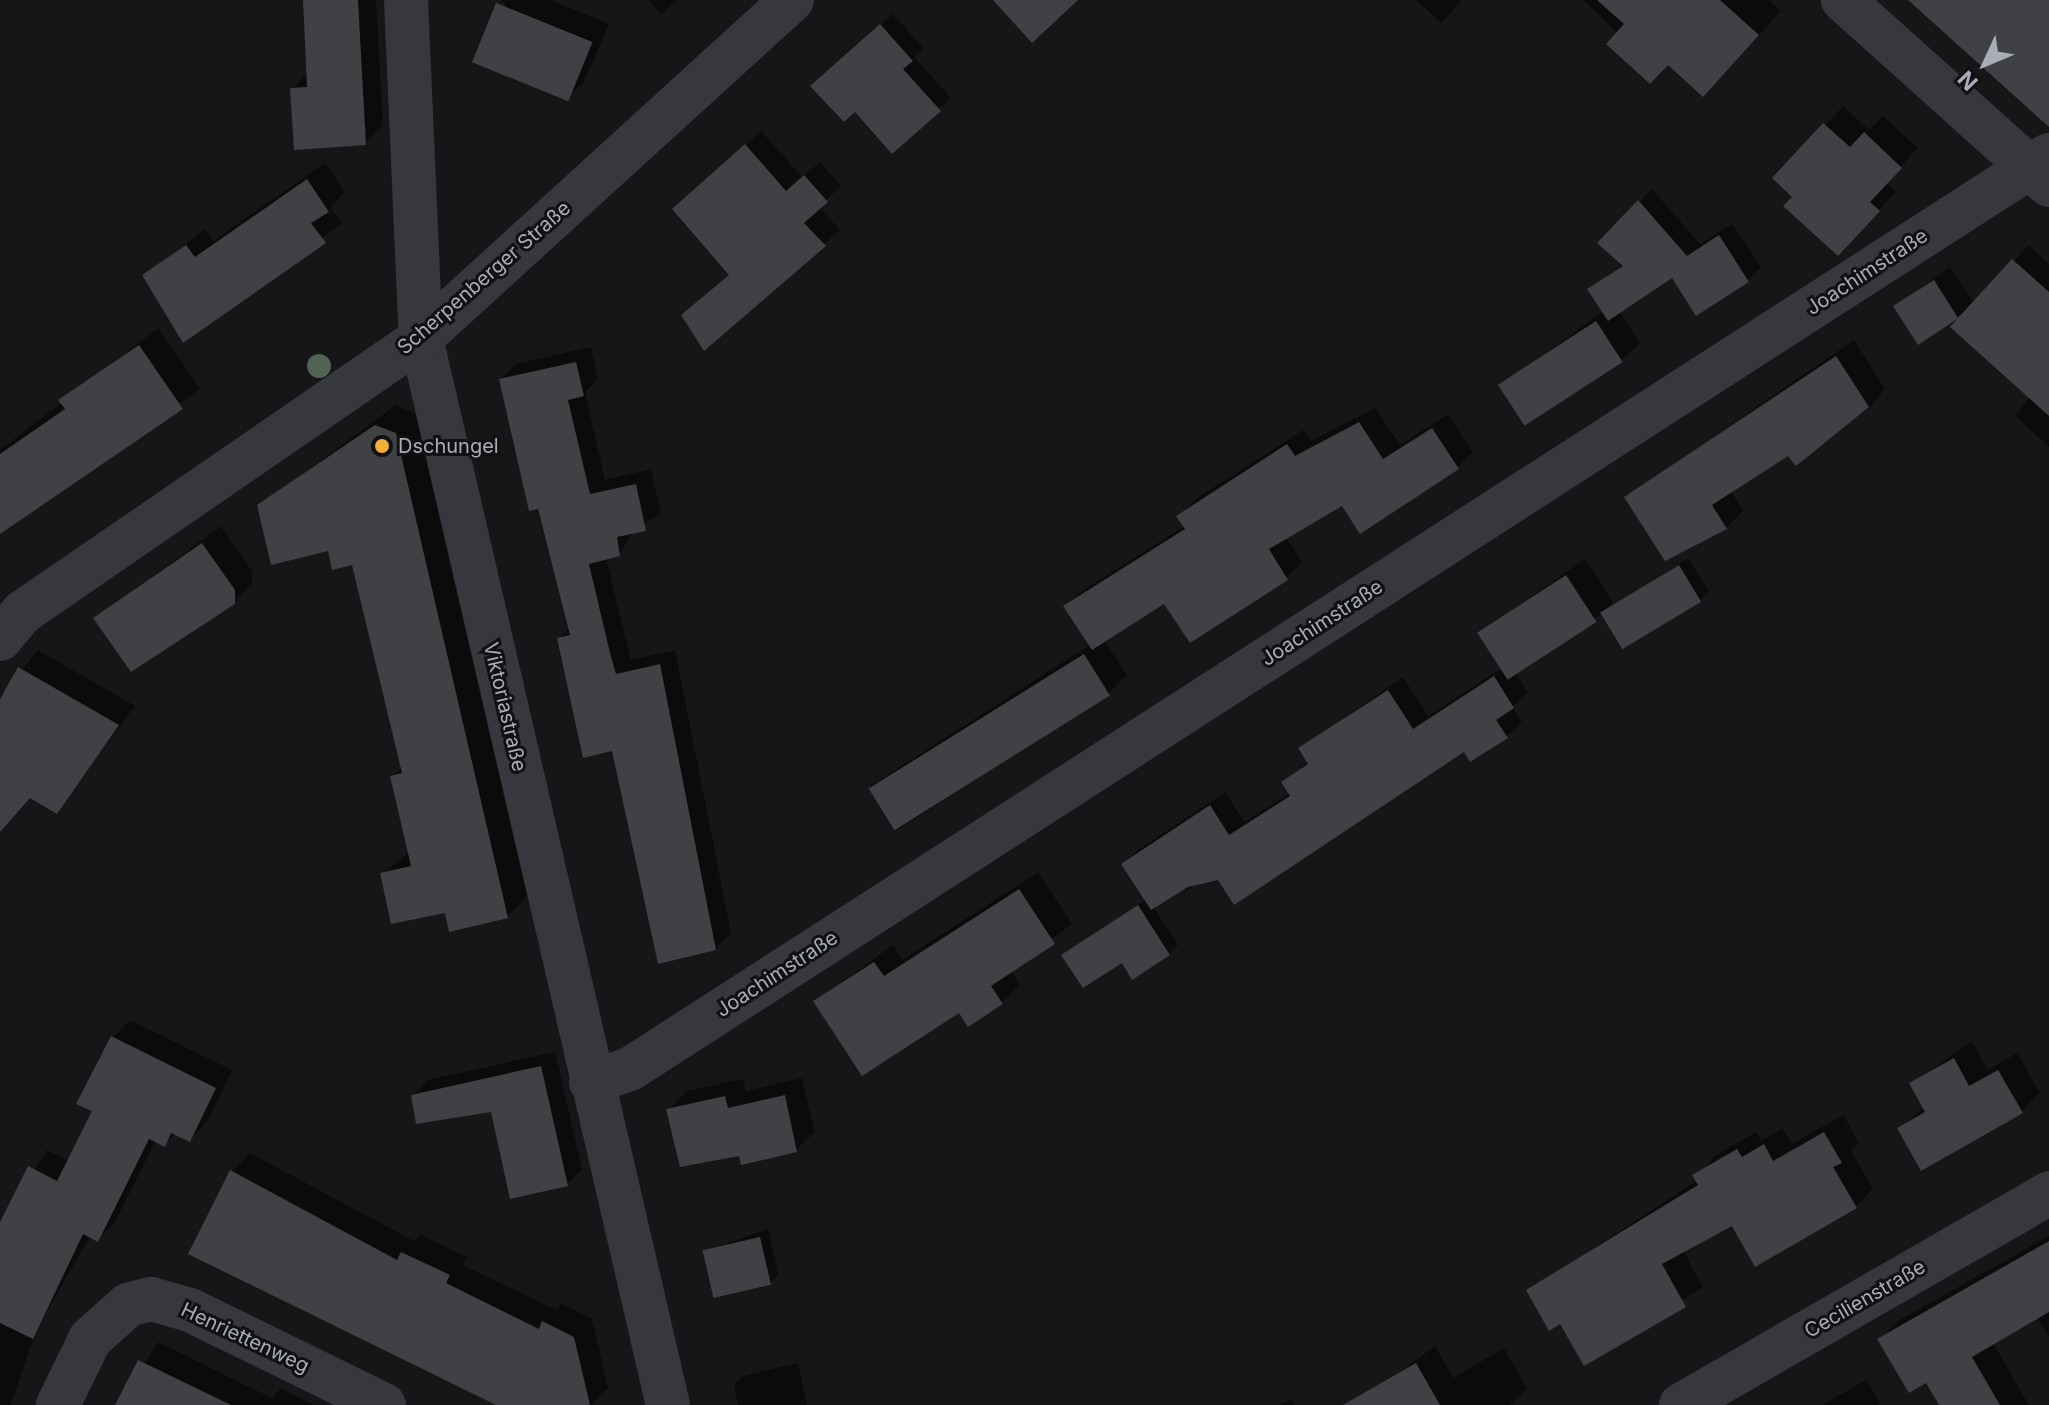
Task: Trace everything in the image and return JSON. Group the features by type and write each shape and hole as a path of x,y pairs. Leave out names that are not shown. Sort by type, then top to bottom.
{"street":[{"name":"Viktoriastraße","path":"406,0 421,338 668,1405"},
{"name":"Scherpenberger Straße","path":"0,639 23,612 421,338 792,0"},
{"path":"1843,0 2043,169"},
{"name":"Joachimstraße","path":"591,1082 630,1069 2043,169"},
{"name":"Cecilienstraße","path":"1681,1405 2049,1193"},
{"name":"Henriettenweg","path":"58,1405 90,1339 128,1305 151,1299 190,1310 384,1405"}],"building":[{"path":"303,0 358,0 366,145 294,150 290,88 307,87"},
{"path":"993,0 1078,0 1032,43"},
{"path":"1597,0 1720,0 1759,35 1703,97 1668,65 1650,84 1606,44 1624,24"},
{"path":"1908,0 2049,0 2049,127"},
{"path":"496,3 592,42 568,101 472,62"},
{"path":"880,24 913,61 903,69 941,111 892,154 855,112 844,122 810,86"},
{"path":"1823,123 1850,147 1864,132 1902,168 1870,202 1880,211 1838,256 1783,206 1792,197 1772,178"},
{"path":"745,144 786,191 804,175 828,202 804,223 826,246 704,351 681,315 729,275 672,209"},
{"path":"307,179 329,212 311,223 326,243 183,343 142,275 186,245 195,257"},
{"path":"1638,200 1687,256 1719,235 1749,282 1696,316 1672,278 1608,321 1587,289 1623,266 1597,243"},
{"path":"2012,259 2049,292 2049,416 1950,327 1957,319 1918,345 1893,306 1934,280 1958,318"},
{"path":"1596,321 1623,362 1525,426 1498,385"},
{"path":"139,345 183,409 0,534 0,454 65,409 58,400"},
{"path":"1836,356 1869,407 1796,466 1788,456 1712,505 1727,529 1665,561 1624,497"},
{"path":"576,362 584,396 568,400 590,494 636,484 646,531 617,537 620,556 589,564 610,653 616,674 660,664 716,950 658,964 612,751 583,758 557,638 570,635 538,509 529,511 499,379"},
{"path":"1359,422 1383,459 1432,428 1459,469 1360,534 1342,506 1269,549 1288,580 1190,643 1164,604 1092,650 1063,606 1185,529 1176,516 1287,444 1295,456"},
{"path":"375,425 396,433 508,918 449,932 445,913 391,924 380,873 411,866 390,776 402,773 352,565 332,570 328,551 271,565 257,505"},
{"path":"202,543 235,590 235,604 131,672 93,618"},
{"path":"1679,565 1701,602 1622,649 1600,612"},
{"path":"1566,575 1596,622 1508,680 1477,633"},
{"path":"1084,654 1110,696 895,830 869,789"},
{"path":"18,667 119,725 57,814 30,798 0,832 0,699"},
{"path":"1494,676 1514,708 1496,720 1508,738 1470,762 1464,752 1234,905 1218,880 1188,887 1151,910 1121,864 1210,805 1229,835 1290,796 1281,782 1308,764 1298,748 1388,690 1413,729"},
{"path":"1019,889 1055,944 991,986 1003,1004 968,1027 959,1013 862,1076 813,1001 874,962 884,976"},
{"path":"1138,905 1170,955 1132,980 1122,963 1083,988 1061,955"},
{"path":"111,1036 216,1088 190,1142 171,1133 165,1147 149,1139 98,1242 83,1234 33,1339 0,1323 0,1222 28,1166 57,1181 92,1111 76,1104"},
{"path":"1954,1058 1969,1086 1998,1070 2023,1113 1921,1171 1897,1128 1925,1112 1909,1083"},
{"path":"541,1066 568,1186 510,1199 491,1112 416,1124 411,1095"},
{"path":"785,1095 797,1152 741,1165 739,1156 680,1167 666,1109 725,1096 728,1108"},
{"path":"1824,1132 1842,1163 1833,1167 1857,1208 1755,1267 1732,1226 1662,1264 1686,1307 1584,1366 1560,1324 1549,1331 1526,1290 1698,1185 1692,1175 1737,1149 1742,1157 1764,1144 1773,1161"},
{"path":"230,1170 397,1260 401,1252 450,1275 446,1283 539,1329 542,1321 574,1337 590,1405 496,1405 188,1254"},
{"path":"760,1237 771,1285 714,1298 703,1250"},
{"path":"2049,1241 2049,1312 1972,1357 2000,1405 1939,1405 1926,1383 1909,1393 1877,1339"},
{"path":"138,1360 231,1405 115,1405"},
{"path":"1416,1363 1440,1405 1343,1405"}],"place":[{"name":"Dschungel","path":"382,446"}]}
